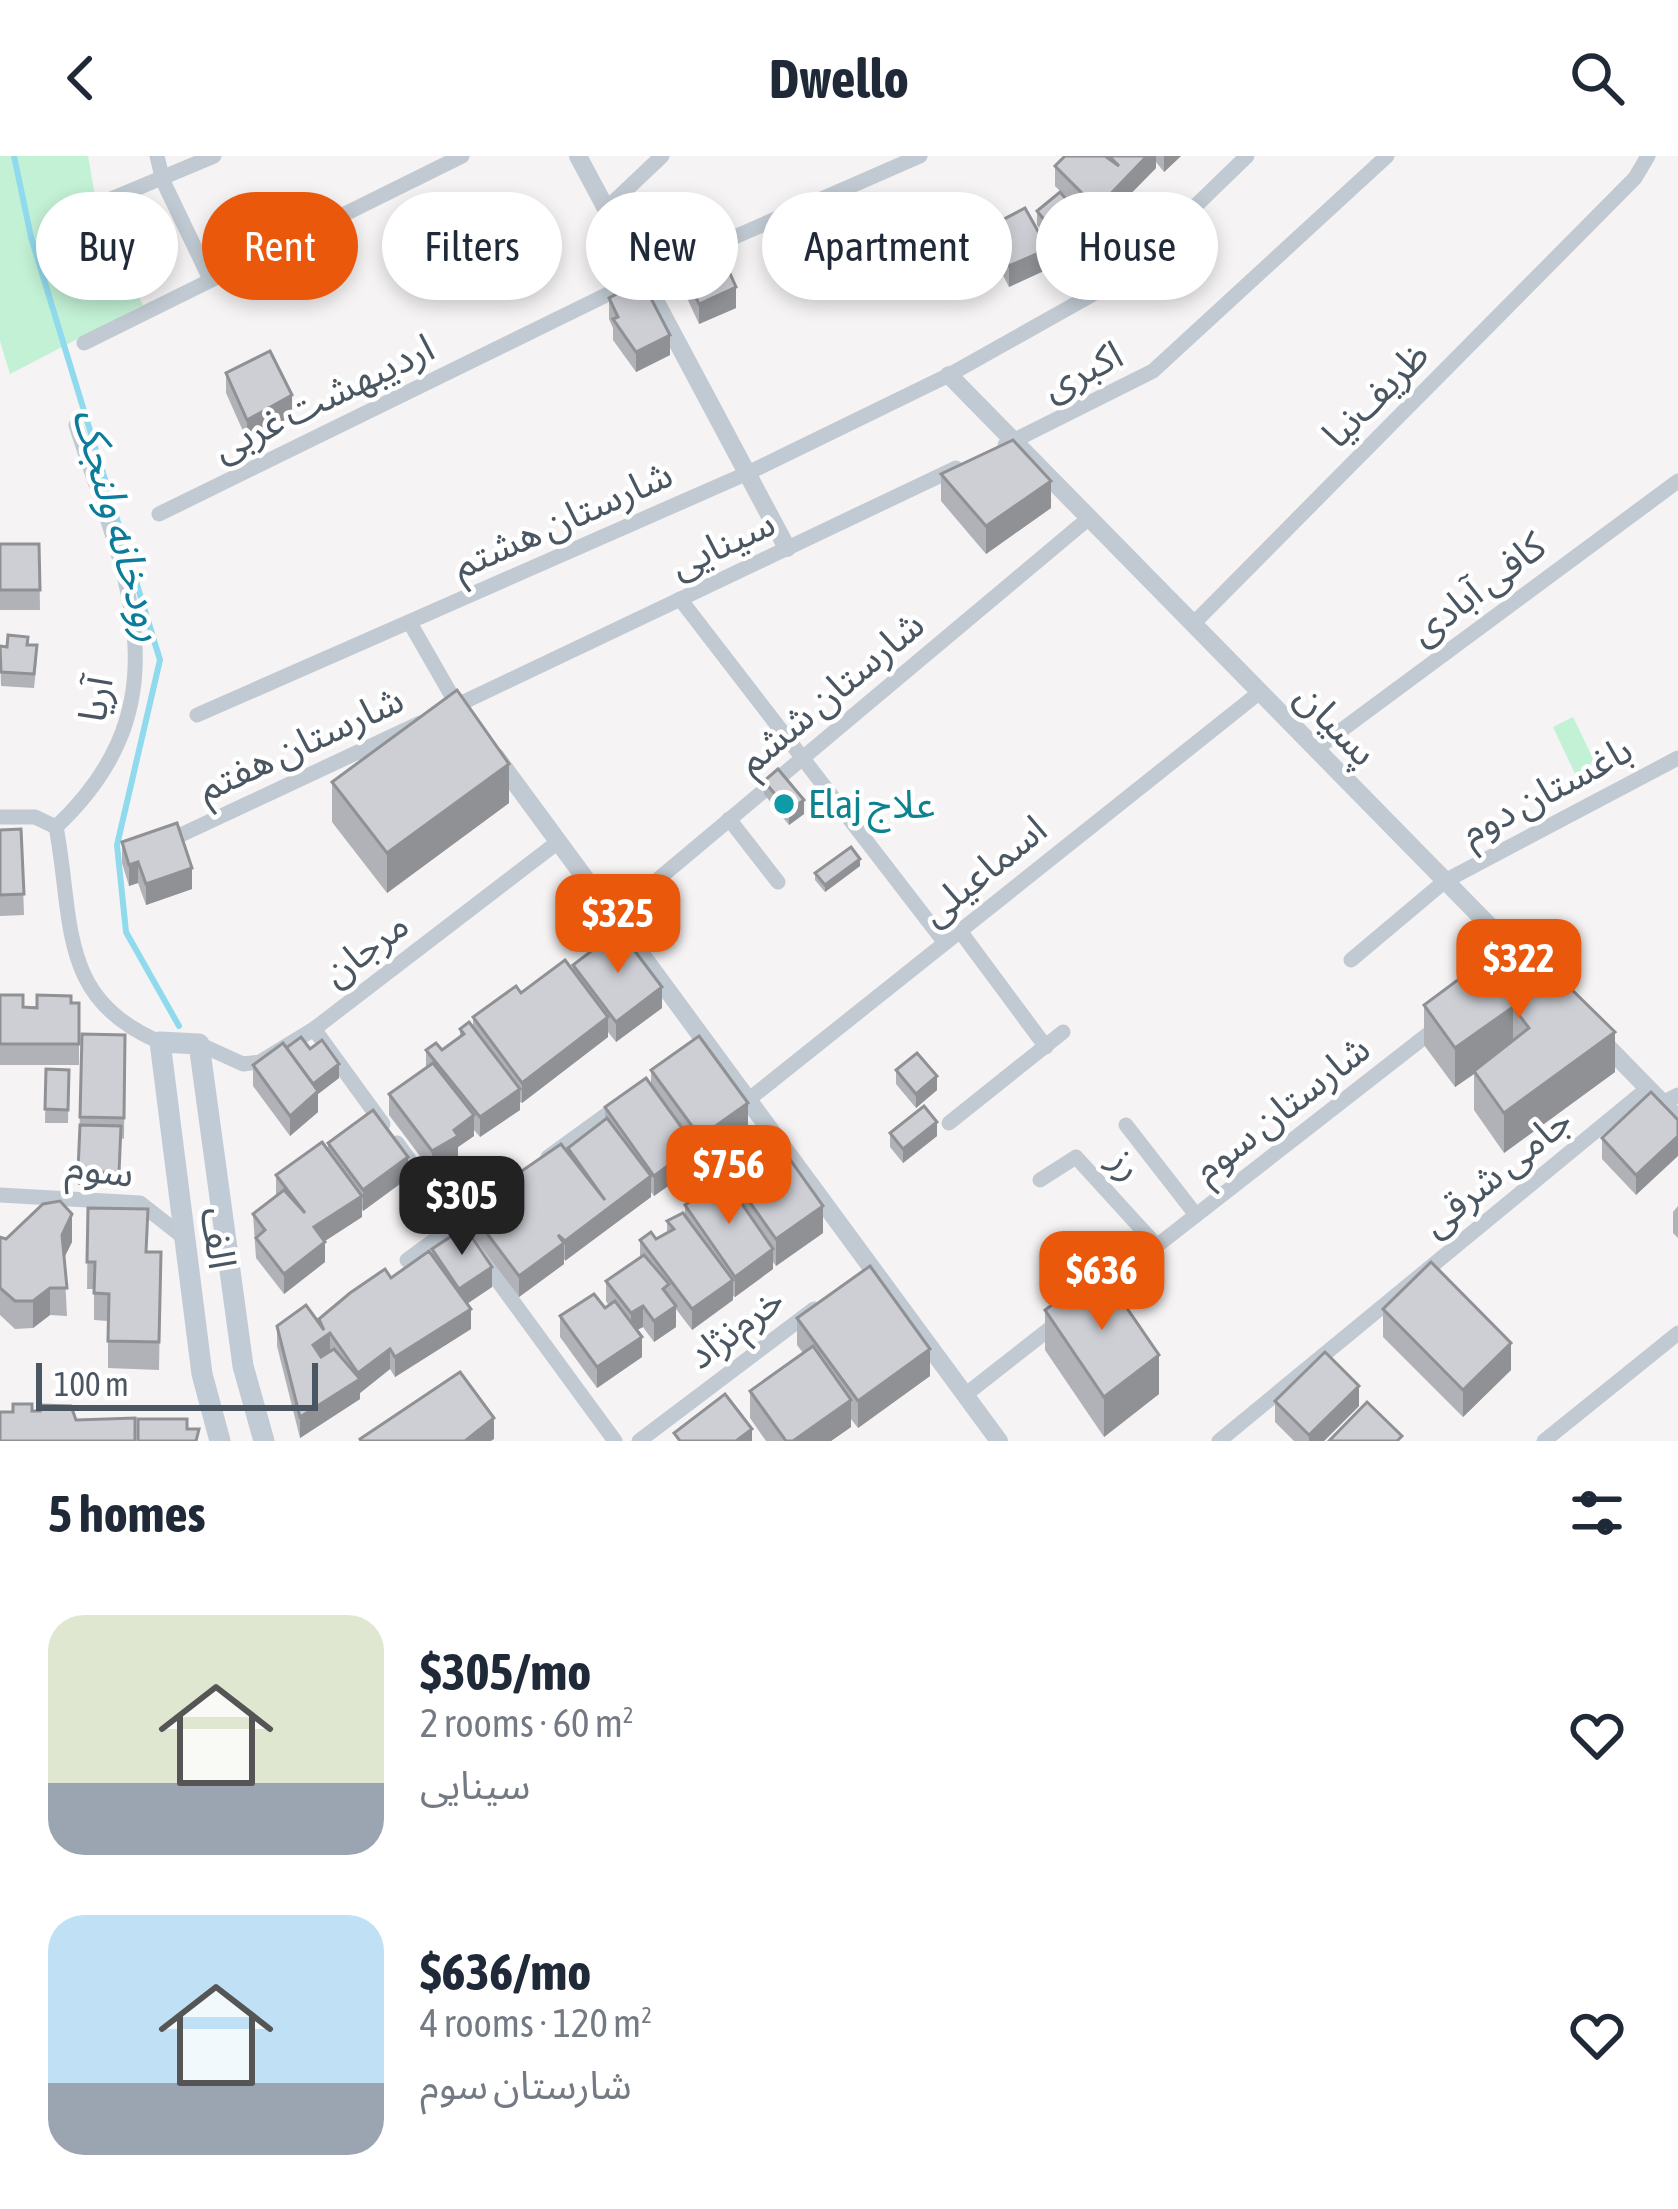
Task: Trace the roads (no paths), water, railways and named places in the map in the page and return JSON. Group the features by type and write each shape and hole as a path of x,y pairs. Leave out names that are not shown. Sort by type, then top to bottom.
{"main road":[{"path":"160,1042 199,1044"},
{"name":"الف","path":"160,1042 202,1374 220,1441"},
{"name":"الف","path":"199,1044 243,1366 265,1441"}],"street":[{"path":"157,156 202,262"},
{"path":"133,192 214,156"},
{"path":"358,207 462,156"},
{"path":"578,156 597,192"},
{"path":"624,192 662,156"},
{"name":"اردیبهشت غربی","path":"738,235 920,156"},
{"name":"شارستان هشتم","path":"197,716 750,472 949,375 1120,279 1247,156"},
{"name":"اکبری","path":"1014,441 1153,371 1387,156"},
{"name":"ظریف‌نیا","path":"1193,624 1635,178 1648,156"},
{"path":"84,343 202,283"},
{"name":"اردیبهشت غربی","path":"159,514 596,300"},
{"path":"658,300 787,548"},
{"name":"پسیان","path":"949,375 1539,976"},
{"name":"آریا","path":"56,827 90,796 122,743 135,694 136,648 126,588 76,425"},
{"path":"993,451 1014,441"},
{"name":"سینایی","path":"458,705 973,460"},
{"name":"کافی آبادی","path":"1316,749 1678,481"},
{"name":"شارستان ششم","path":"613,917 1089,518"},
{"path":"680,599 946,943"},
{"path":"410,623 470,722"},
{"name":"اسماعیلی","path":"748,1100 1260,692"},
{"name":"شارستان هفتم","path":"170,840 458,705"},
{"path":"483,739 999,1441"},
{"name":"باغستان دوم","path":"1351,960 1445,881 1678,758"},
{"path":"0,817 35,818 56,827 82,979 124,1028 160,1042"},
{"path":"729,820 778,882"},
{"name":"مرجان","path":"199,1044 243,1064 260,1062 314,1029 558,842"},
{"path":"960,931 1046,1047"},
{"path":"1505,975 1523,961"},
{"name":"شارستان سوم","path":"1087,1300 1450,1017"},
{"path":"1586,1024 1663,1095 1678,1119"},
{"path":"314,1029 615,1441"},
{"path":"950,1123 1063,1032"},
{"path":"686,1056 706,1042"},
{"name":"جامی شرقی","path":"1219,1441 1663,1095"},
{"path":"533,1168 629,1098"},
{"path":"1126,1124 1196,1215"},
{"name":"رز","path":"1040,1180 1076,1157 1157,1246"},
{"name":"سوم","path":"0,1195 140,1202 182,1236"},
{"path":"407,1260 495,1196"},
{"path":"853,1280 870,1266"},
{"name":"خرم‌نژاد","path":"639,1441 835,1293"},
{"path":"965,1395 1070,1314"},
{"path":"1544,1441 1678,1333"}],"waterway":[{"name":"رودخانه ولنجک","path":"14,156 31,237 160,660 117,845 126,932 179,1026"}],"place":[{"name":"Elaj علاج","path":"784,804"}]}
